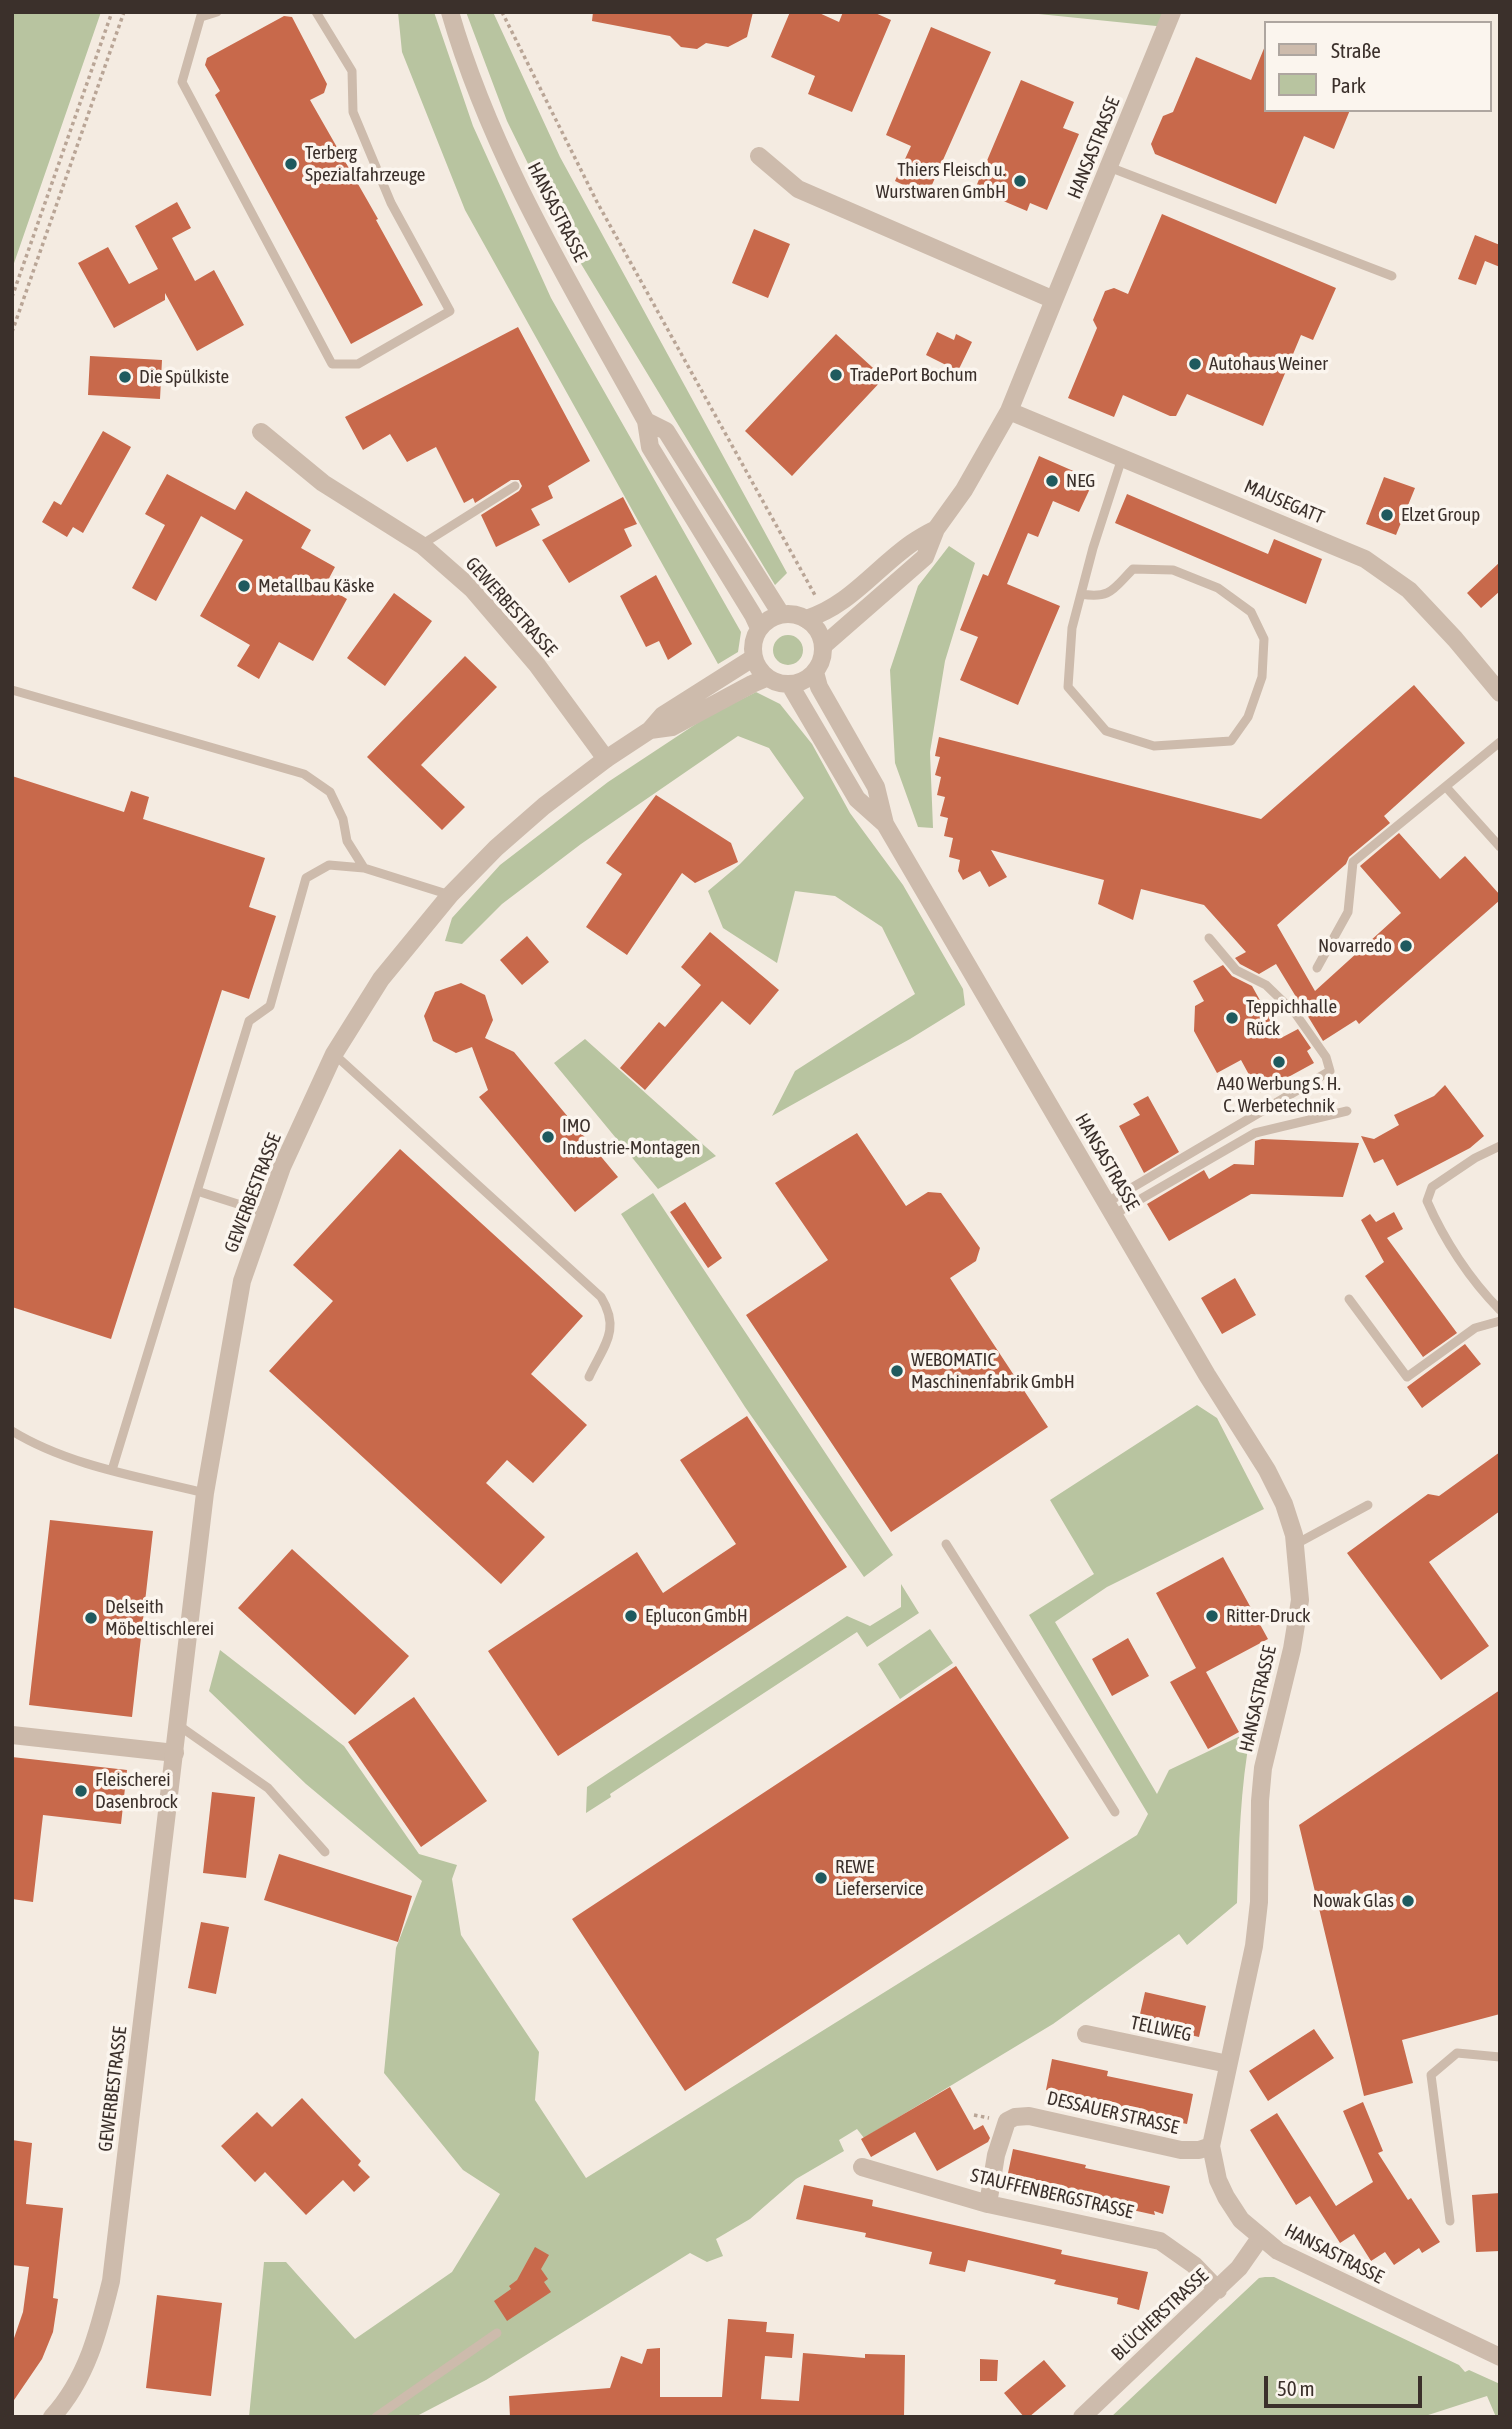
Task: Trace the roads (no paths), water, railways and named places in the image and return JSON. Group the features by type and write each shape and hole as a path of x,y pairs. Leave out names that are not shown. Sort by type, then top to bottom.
{"street":[{"name":"HANSASTRASSE","path":"450,12 473,80 538,224 646,421 650,447 759,628"},
{"name":"HANSASTRASSE","path":"823,646 925,557 936,529 964,490 1009,411 1172,12"},
{"path":"759,156 798,189 1054,300"},
{"name":"MAUSEGATT","path":"1009,411 1365,559 1409,590 1500,693"},
{"name":"HANSASTRASSE","path":"646,421 666,432 781,614"},
{"name":"GEWERBESTRASSE","path":"261,432 323,483 421,545 472,589 537,666 606,759"},
{"name":"HANSASTRASSE","path":"806,619 831,608 859,588 911,543 936,529"},
{"path":"781,614 798,615 806,619 820,635 823,646 820,664 815,672 799,683 790,685 766,678 753,658 754,638 759,628 781,614"},
{"name":"GEWERBESTRASSE","path":"52,2417 70,2395 97,2340 111,2281 205,1493 242,1281 282,1167 334,1054 381,979 450,895 496,848 544,806 650,730 663,715 753,658"},
{"name":"HANSASTRASSE","path":"815,672 819,687 876,787 885,824 1207,1375 1267,1470 1284,1504 1296,1544 1300,1600 1292,1649 1263,1768 1259,1902 1254,1946 1211,2146 1218,2180 1241,2220 1278,2251 1497,2352"},
{"name":"GEWERBESTRASSE","path":"650,730 672,727 766,678"},
{"name":"HANSASTRASSE","path":"790,685 857,799 885,824"},
{"path":"12,1735 174,1753"},
{"name":"TELLWEG","path":"1086,2035 1228,2064"},
{"name":"DESSAUER STRASSE","path":"988,2204 1000,2139 1007,2121 1015,2117 1028,2116 1181,2151 1211,2146"},
{"name":"STAUFFENBERGSTRASSE","path":"862,2167 988,2204 1160,2241 1194,2265 1217,2290"},
{"name":"BLÜCHERSTRASSE","path":"1082,2417 1239,2268 1260,2238"}],"lane":[{"path":"217,12 201,15 182,82 332,364 358,364 450,311 391,203 354,112 352,71 316,12"},
{"path":"1109,167 1392,276"},
{"path":"1081,594 1099,597 1109,592 1133,569 1173,570 1218,588 1251,612 1265,639 1262,677 1248,717 1231,741 1154,746 1106,731 1069,687 1072,628 1093,548 1122,458"},
{"path":"421,545 515,486"},
{"path":"12,690 304,774 330,792 343,819 347,841 364,868"},
{"path":"1317,968 1348,912 1353,862 1500,742"},
{"path":"1446,787 1500,847"},
{"path":"112,1470 249,1021 270,1006 306,878 329,865 364,868 450,895"},
{"path":"1110,1209 1330,1071 1326,1057 1294,1013 1266,985 1236,970 1209,938"},
{"path":"334,1054 601,1297 610,1312 612,1328 589,1377"},
{"path":"1110,1209 1255,1133 1347,1111"},
{"path":"1500,1146 1475,1158 1432,1187 1427,1201 1436,1222 1476,1283 1500,1310"},
{"path":"197,1191 266,1213"},
{"path":"1349,1299 1408,1377 1475,1328 1500,1321"},
{"path":"12,1431 38,1447 112,1470 205,1493"},
{"path":"1296,1544 1368,1505"},
{"path":"946,1544 1115,1812"},
{"path":"178,1725 268,1788 325,1852"},
{"path":"1450,2221 1431,2075 1457,2053 1500,2057"},
{"path":"376,2417 497,2333"}],"place":[{"name":"Terberg Spezialfahrzeuge","path":"291,164"},
{"name":"Thiers Fleisch u. Wurstwaren GmbH","path":"1020,181"},
{"name":"Autohaus Weiner","path":"1195,364"},
{"name":"TradePort Bochum","path":"836,375"},
{"name":"Die Spülkiste","path":"125,377"},
{"name":"NEG","path":"1052,481"},
{"name":"Elzet Group","path":"1387,515"},
{"name":"Metallbau Käske","path":"244,586"},
{"name":"Novarredo","path":"1406,946"},
{"name":"Teppichhalle Rück","path":"1232,1018"},
{"name":"A40 Werbung S. H. C. Werbetechnik","path":"1279,1062"},
{"name":"IMO Industrie-Montagen","path":"548,1137"},
{"name":"WEBOMATIC Maschinenfabrik GmbH","path":"897,1371"},
{"name":"Eplucon GmbH","path":"631,1616"},
{"name":"Ritter-Druck","path":"1212,1616"},
{"name":"Delseith Möbeltischlerei","path":"91,1618"},
{"name":"Fleischerei Dasenbrock","path":"81,1791"},
{"name":"REWE Lieferservice","path":"821,1878"},
{"name":"Nowak Glas","path":"1408,1901"}]}
